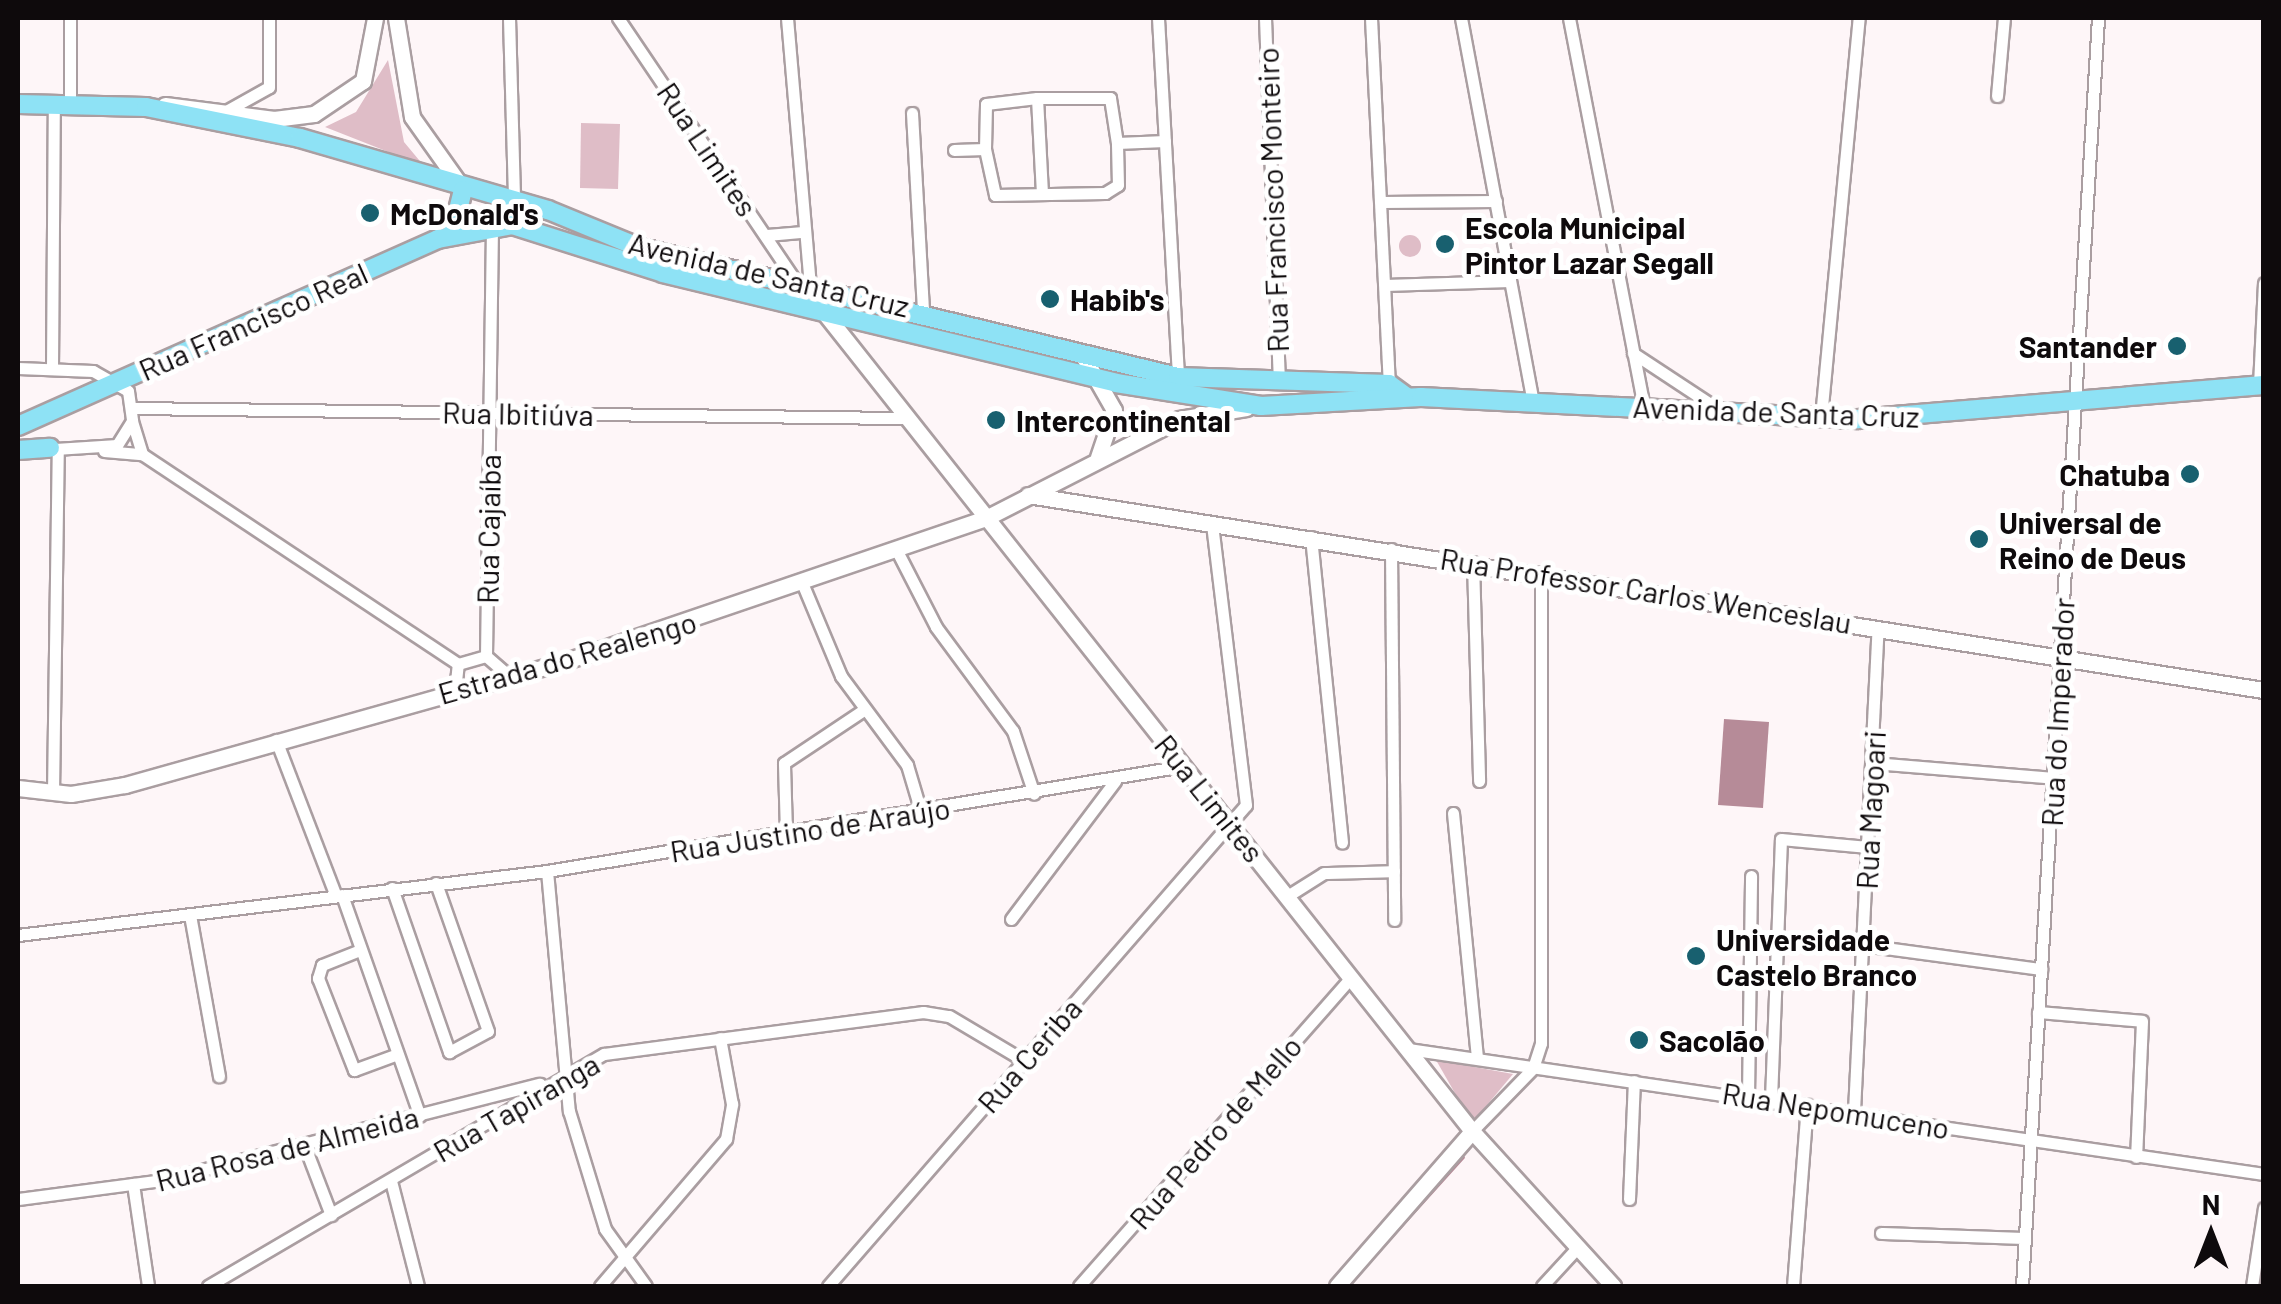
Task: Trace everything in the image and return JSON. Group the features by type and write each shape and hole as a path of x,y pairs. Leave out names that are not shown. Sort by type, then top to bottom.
{"main road":[{"name":"Avenida de Santa Cruz","path":"18,104 62,102 146,107 324,144 464,190 514,202 638,247 923,309 1178,377 1389,384"},
{"path":"460,232 464,190"},
{"name":"Avenida de Santa Cruz","path":"492,226 528,226 663,272 816,303 1100,379 1261,406 1398,400 1821,417 2070,404 2261,385"},
{"name":"Rua Francisco Real","path":"18,426 460,232 492,226"},
{"path":"1389,384 1398,400"},
{"path":"18,450 54,449"}],"street":[{"path":"52,369 62,102 70,18"},
{"path":"226,111 269,88 268,18"},
{"path":"510,18 514,202"},
{"name":"Rua Limites","path":"618,18 803,283"},
{"path":"788,18 804,232 803,283"},
{"path":"1158,18 1178,377"},
{"name":"Rua Francisco Monteiro","path":"1265,18 1280,382"},
{"path":"1371,18 1389,384"},
{"path":"1462,18 1533,403"},
{"path":"1568,18 1644,407"},
{"path":"1821,417 1859,18"},
{"path":"1996,96 2004,18"},
{"name":"Rua do Imperador","path":"2022,1286 2062,658 2070,404 2098,18"},
{"path":"146,107 286,119 332,106 362,82 376,25"},
{"path":"398,25 412,117 464,190"},
{"path":"1037,98 1042,194"},
{"path":"1037,98 1110,98 1117,143 1116,189 990,194 986,104 1037,98"},
{"path":"912,114 923,309"},
{"path":"1117,143 1164,141"},
{"path":"954,150 985,149"},
{"path":"1382,202 1496,201"},
{"name":"Rua Cajaíba","path":"486,656 492,226"},
{"path":"460,232 492,250"},
{"path":"767,235 804,232"},
{"path":"1385,284 1510,281"},
{"path":"2261,385 2264,283"},
{"name":"Rua Limites","path":"816,303 902,418 1288,895 1472,1131 1606,1284"},
{"path":"1634,353 1721,412"},
{"path":"1082,354 1100,379 1114,424 1098,457"},
{"path":"18,368 52,369 119,382 133,415 142,454"},
{"name":"Estrada do Realengo","path":"18,788 53,793 125,784 509,676 804,584 984,519 1178,419 1261,406"},
{"name":"Rua Ibitiúva","path":"133,415 490,412 902,418"},
{"path":"104,451 133,415"},
{"path":"18,439 54,449 142,454 458,664 486,656 509,676"},
{"path":"53,793 54,449"},
{"path":"1070,472 1065,488 1079,502"},
{"name":"Rua Professor Carlos Wenceslau","path":"1028,495 1541,572 2264,690"},
{"path":"1212,522 1250,794 1232,827"},
{"path":"1311,537 1342,842"},
{"path":"1391,549 1394,920"},
{"path":"897,551 936,627 1012,731 1034,794"},
{"path":"1473,562 1479,781"},
{"path":"1337,1286 1472,1131 1533,1068 1541,1032 1541,572"},
{"path":"804,584 862,710 907,766 921,812"},
{"name":"Rua Magoari","path":"1854,1111 1878,628"},
{"path":"456,691 458,664"},
{"path":"786,832 784,762 862,710"},
{"path":"276,740 339,895 420,1116"},
{"path":"1873,763 2054,778"},
{"name":"Rua Justino de Araújo","path":"18,934 547,872 1034,794 1182,766"},
{"path":"1011,919 1115,780"},
{"path":"1454,813 1477,1057"},
{"name":"Rua Ceriba","path":"828,1286 1232,827"},
{"name":"Rua Magoari","path":"1770,1099 1782,840 1818,836 1868,846"},
{"path":"1288,895 1324,873 1394,871"},
{"path":"547,872 558,1078 622,1262 646,1286"},
{"path":"1744,1096 1752,876"},
{"path":"392,888 449,1052 488,1031 436,883"},
{"path":"190,915 219,1076"},
{"path":"1863,944 2041,969"},
{"path":"360,950 322,965 318,978 354,1070 395,1054"},
{"name":"Rua Pedro de Mello","path":"1079,1286 1351,977"},
{"name":"Rua Tapiranga","path":"208,1286 604,1054 935,1012 1023,1060"},
{"path":"2038,1012 2142,1021 2136,1157"},
{"path":"600,1286 726,1139 732,1104 720,1038"},
{"name":"Rua Nepomuceno","path":"1408,1049 1854,1111 2264,1174"},
{"name":"Rua Rosa de Almeida","path":"18,1199 134,1184 304,1147 558,1078"},
{"path":"1629,1200 1634,1081"},
{"path":"1793,1286 1807,1105"},
{"path":"304,1147 331,1214"},
{"path":"390,1181 418,1286"},
{"path":"134,1184 148,1286"},
{"path":"2252,1286 2264,1208"},
{"path":"1881,1233 2025,1238"},
{"path":"1542,1286 1577,1248"}],"shaded area":[{"path":"388,60 404,142 424,166 325,127 356,112"},
{"path":"581,123 620,124 618,189 580,188"},
{"path":"1410,235 1418,238 1418,254 1410,257 1402,254 1399,246 1402,238"},
{"path":"1724,719 1769,722 1763,808 1718,805"},
{"path":"1436,1060 1513,1074 1472,1123"}],"waterway":[{"path":"1347,1286 1463,1157"}],"place":[{"name":"McDonald's","path":"370,213"},
{"name":"Escola Municipal Pintor Lazar Segall","path":"1445,244"},
{"name":"Habib's","path":"1050,299"},
{"name":"Santander","path":"2177,346"},
{"name":"Intercontinental","path":"996,420"},
{"name":"Chatuba","path":"2190,474"},
{"name":"Universal de Reino de Deus","path":"1979,539"},
{"name":"Universidade Castelo Branco","path":"1696,956"},
{"name":"Sacolão","path":"1639,1040"}]}
